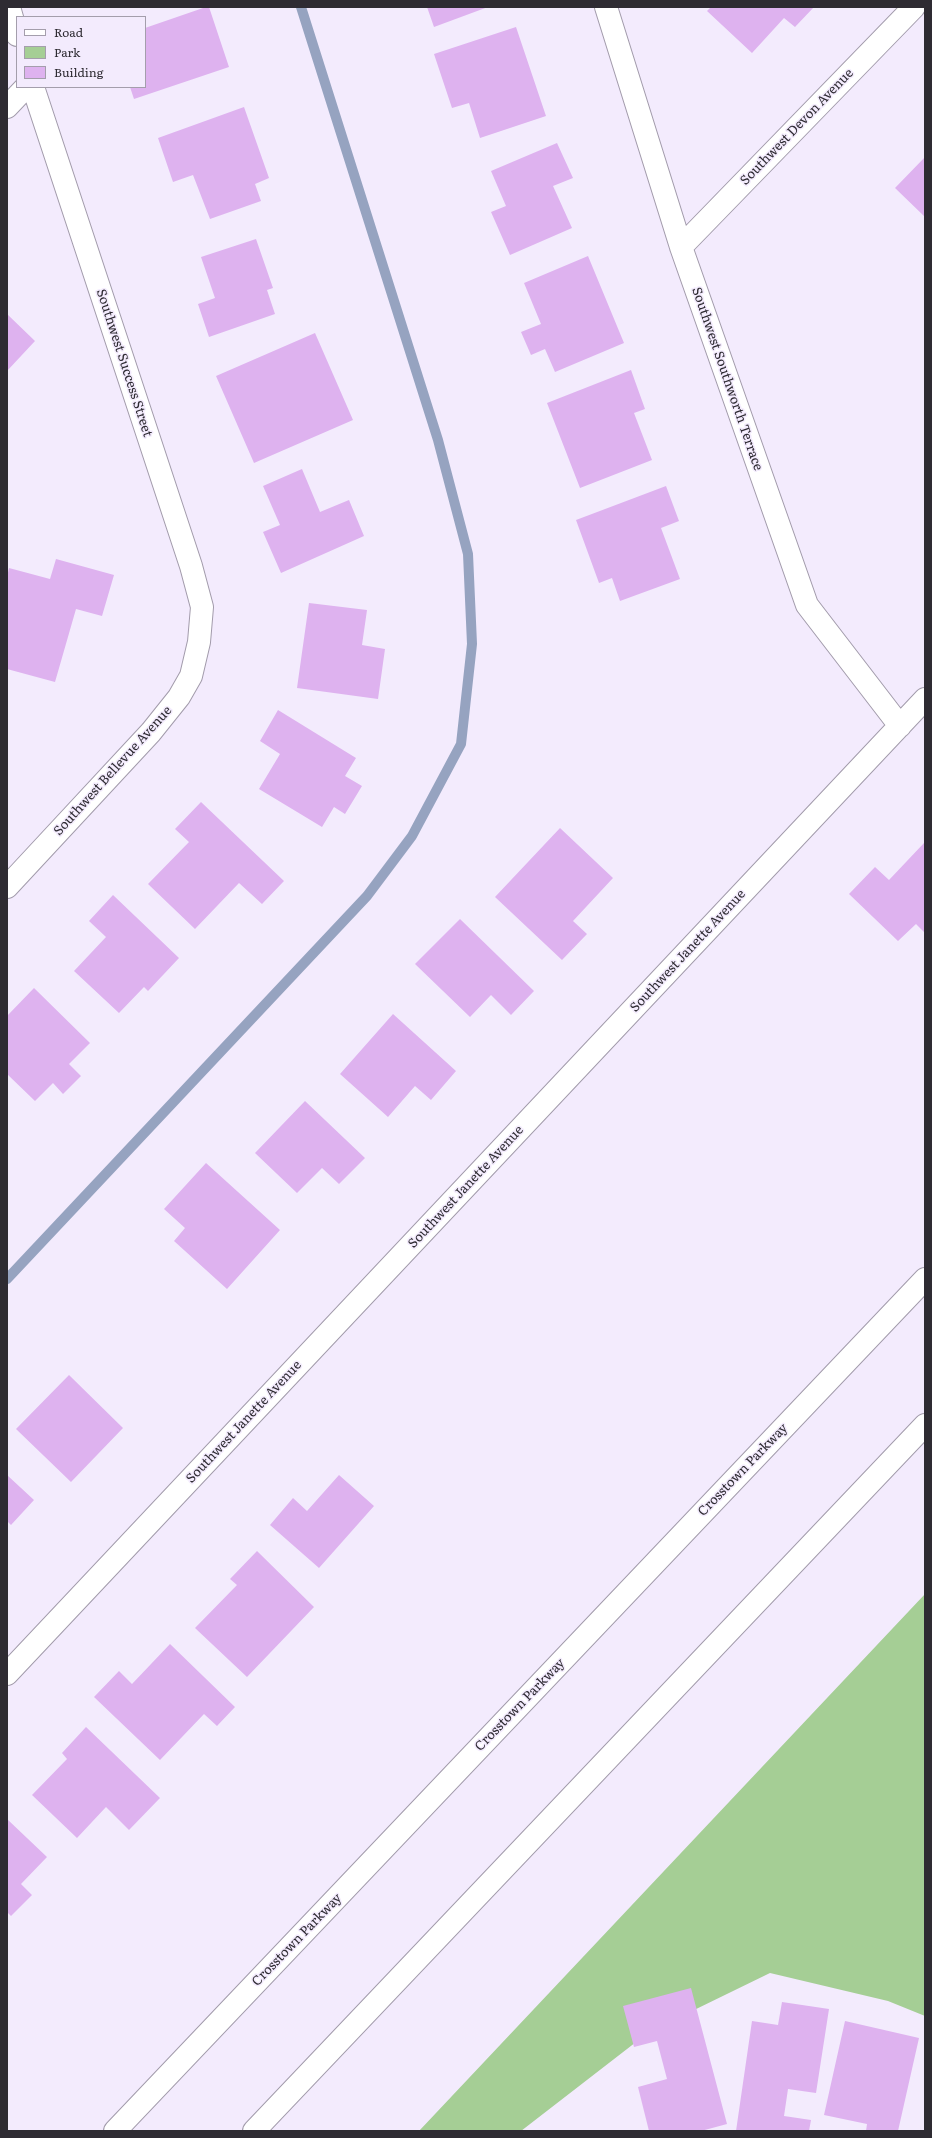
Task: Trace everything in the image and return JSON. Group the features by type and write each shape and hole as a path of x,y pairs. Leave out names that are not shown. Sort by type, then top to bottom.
{"street":[{"path":"9,7 16,32"},
{"name":"Southwest Southworth Terrace","path":"606,7 681,247 807,605 900,726"},
{"name":"Southwest Devon Avenue","path":"681,247 914,7"},
{"path":"7,107 25,88"},
{"name":"Southwest Success Street","path":"33,88 191,566 202,607 199,642"},
{"name":"Southwest Bellevue Avenue","path":"7,887 151,732 179,697 191,676 199,642"},
{"name":"Southwest Janette Avenue","path":"7,1674 925,699"},
{"name":"Crosstown Parkway","path":"115,2131 925,1279"},
{"path":"254,2131 925,1425"}],"green space":[{"path":"925,1594 925,2016 888,2001 770,1973 649,2032 521,2131 419,2131"}],"building":[{"path":"209,7 229,67 134,99 130,88 146,88 146,28"},
{"path":"427,7 488,7 434,27"},
{"path":"711,7 814,7 795,27 784,18 752,53 707,11"},
{"path":"516,27 546,116 480,138 469,103 452,108 434,54"},
{"path":"244,107 269,178 255,184 261,201 210,219 193,175 173,182 158,138"},
{"path":"557,143 573,178 553,186 572,228 510,255 491,212 506,206 491,171"},
{"path":"925,157 925,217 895,188"},
{"path":"256,239 273,288 267,290 275,314 209,337 198,304 215,298 201,257"},
{"path":"588,256 624,343 555,372 545,349 531,355 521,332 541,324 524,283"},
{"path":"7,314 35,341 7,371"},
{"path":"315,333 353,420 254,463 216,376"},
{"path":"631,370 645,409 634,413 652,460 580,488 547,403"},
{"path":"302,469 320,512 349,500 364,536 281,573 263,532 280,525 263,486"},
{"path":"666,486 679,521 661,528 680,579 620,601 612,578 599,583 576,520"},
{"path":"56,559 114,575 102,616 76,609 55,682 7,669 7,577 9,568 50,579"},
{"path":"309,603 367,610 362,645 385,649 378,699 297,688"},
{"path":"278,710 356,758 345,776 362,786 345,814 334,807 322,827 259,789 280,754 260,741"},
{"path":"201,802 284,881 262,904 239,883 195,929 148,884 189,842 175,829"},
{"path":"560,828 613,878 573,921 587,934 562,960 495,897"},
{"path":"924,843 925,933 916,924 898,941 849,894 875,867 889,880"},
{"path":"113,895 179,958 148,991 144,987 119,1013 74,971 106,937 89,921"},
{"path":"460,919 534,991 511,1015 491,995 470,1017 415,964"},
{"path":"34,988 90,1043 69,1064 81,1076 63,1094 53,1083 35,1101 7,1074 7,1016"},
{"path":"393,1014 456,1071 431,1100 415,1086 388,1117 340,1074"},
{"path":"305,1101 365,1158 339,1184 322,1168 297,1193 255,1153"},
{"path":"206,1163 280,1230 227,1289 174,1241 185,1228 164,1209"},
{"path":"69,1375 123,1428 71,1482 16,1429"},
{"path":"7,1475 34,1500 11,1525 7,1521"},
{"path":"339,1475 374,1506 319,1568 270,1525 293,1498 307,1511"},
{"path":"257,1551 314,1607 247,1677 195,1628 237,1585 230,1579"},
{"path":"170,1644 235,1707 217,1726 204,1714 160,1760 94,1697 119,1671 132,1684"},
{"path":"86,1727 160,1798 129,1830 106,1807 77,1838 32,1795 67,1759 62,1753"},
{"path":"7,1819 47,1857 21,1884 32,1895 11,1916 7,1912"},
{"path":"691,1988 727,2124 701,2131 649,2131 638,2087 667,2079 657,2041 634,2047 623,2006"},
{"path":"782,2002 829,2009 816,2093 788,2089 784,2116 811,2120 809,2131 736,2131 752,2021 778,2025"},
{"path":"845,2021 919,2038 898,2131 866,2131 867,2124 824,2115"}],"waterway":[{"path":"7,1279 367,896 412,836 461,744 472,644 468,554 438,440 301,7"}]}
